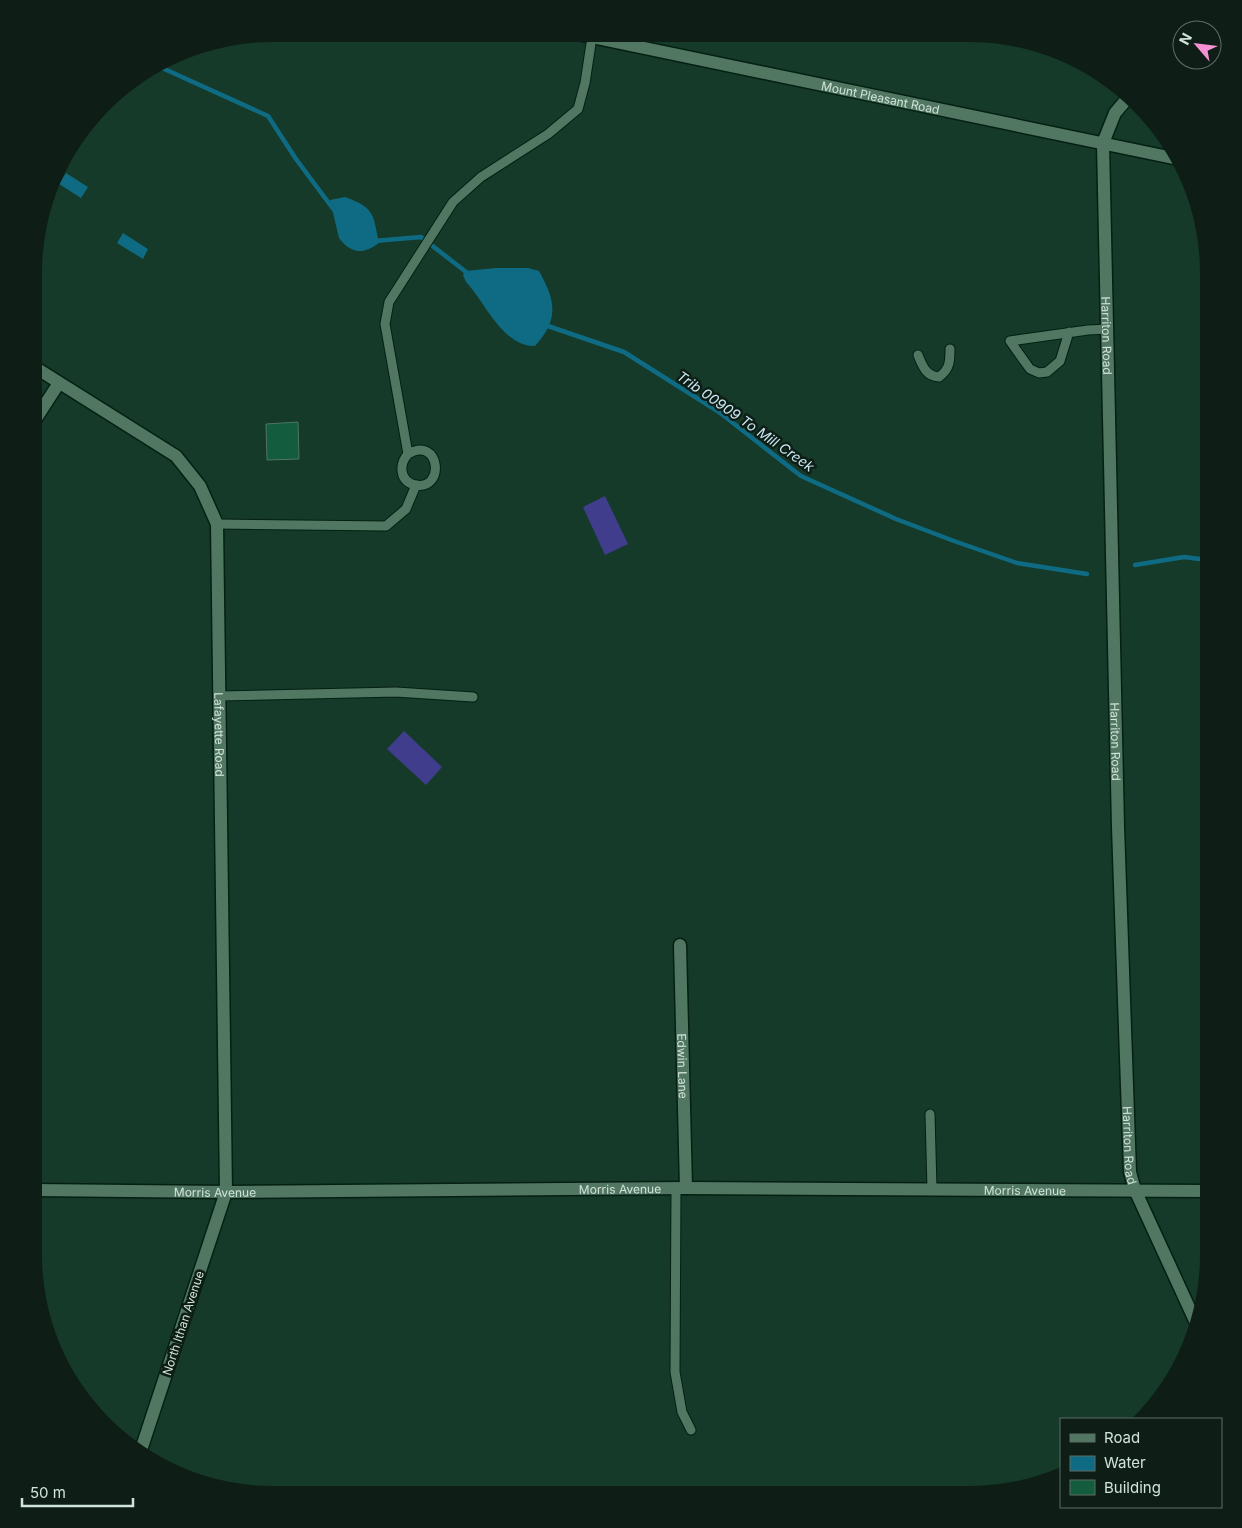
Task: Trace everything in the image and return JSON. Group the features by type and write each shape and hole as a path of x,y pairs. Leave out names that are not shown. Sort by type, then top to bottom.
{"street":[{"name":"Mount Pleasant Road","path":"616,42 1103,143 1166,154"},
{"path":"1103,143 1115,113 1124,103"},
{"name":"Harriton Road","path":"1103,143 1118,827 1130,1172 1135,1190 1192,1314"},
{"name":"Lafayette Road","path":"42,372 176,456 200,486 216,524 226,1192"},
{"path":"42,410 59,383"},
{"name":"Edwin Lane","path":"680,945 681,1188"},
{"name":"Morris Avenue","path":"42,1190 226,1192 681,1188 1200,1191"},
{"name":"North Ithan Avenue","path":"143,1445 226,1192"}],"lane":[{"path":"408,454 385,324 389,302 453,202 481,177 548,134 578,109 585,83 587,42"},
{"path":"1069,332 1060,361 1046,372 1039,373 1030,370 1010,341 1069,332 1108,329"},
{"path":"918,355 926,372 932,376 940,376 947,371 950,363 950,349"},
{"path":"418,450 424,451 433,458 435,474 427,483 416,485 403,475 402,464 408,454 418,450"},
{"path":"216,524 386,526 406,509 416,485"},
{"path":"219,696 396,692 473,697"},
{"path":"930,1114 932,1189"},
{"path":"681,1188 675,1372 682,1412 691,1430"}],"shaded area":[{"path":"605,496 628,544 605,555 583,507"},
{"path":"404,731 442,767 426,785 387,749"}],"water":[{"path":"66,173 88,187 81,198 60,185"},
{"path":"345,197 362,205 371,213 379,243 374,247 363,251 353,250 339,238 330,200"},
{"path":"123,233 148,249 143,259 117,243"},
{"path":"496,268 528,268 539,271 545,282 552,301 551,319 543,337 535,346 513,339 504,331 466,282 463,275 465,271"}],"building":[{"path":"298,422 299,459 267,460 266,424"}],"waterway":[{"name":"Trib 00909 To Mill Creek","path":"166,70 268,116 296,159 334,210"},
{"name":"Trib 00909 To Mill Creek","path":"374,241 421,237 470,275"},
{"name":"Trib 00909 To Mill Creek","path":"545,325 624,352 719,412 801,476 896,519 1017,563 1087,574"},
{"name":"Trib 00909 To Mill Creek","path":"1135,565 1184,557 1200,559"}]}
